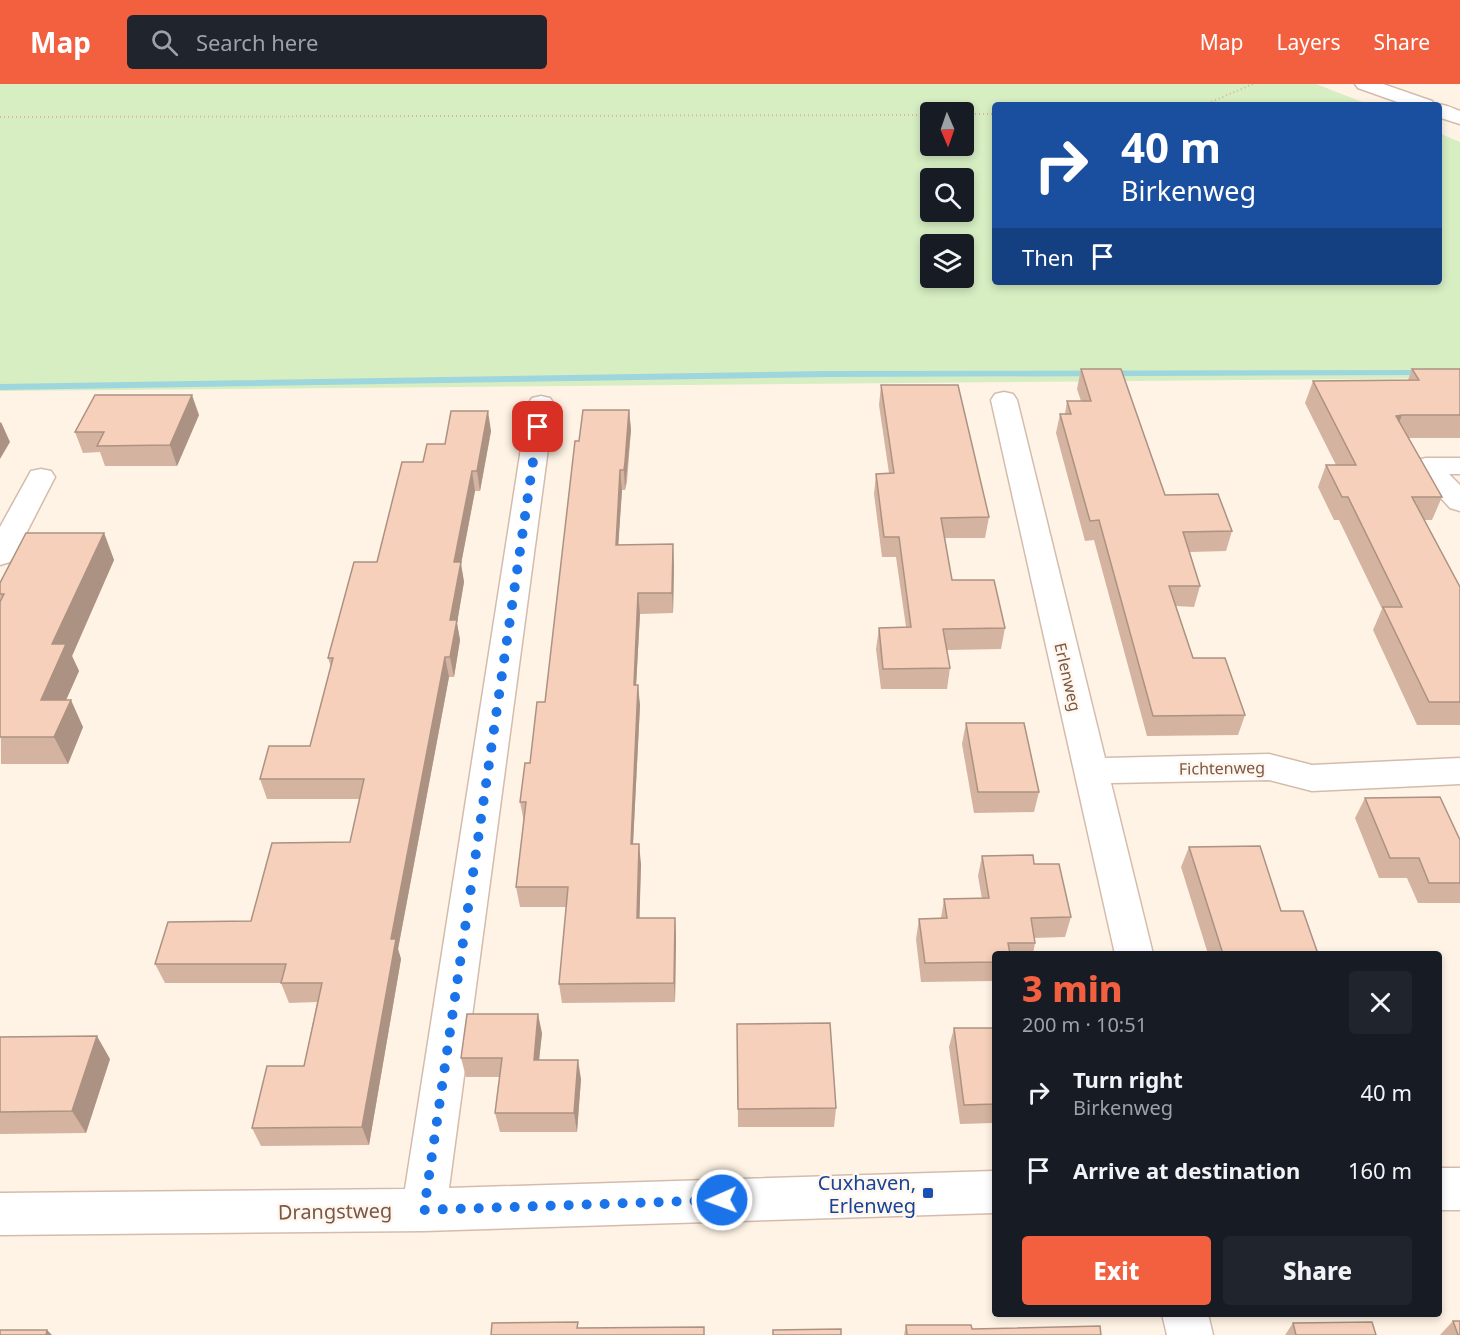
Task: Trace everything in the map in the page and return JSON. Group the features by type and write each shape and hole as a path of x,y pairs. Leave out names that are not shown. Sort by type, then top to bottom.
{"street":[{"path":"1365,84 1416,102"},
{"path":"1442,111 1460,118"},
{"name":"Erlenweg","path":"1004,400 1133,951"},
{"path":"424,1210 541,404"},
{"path":"1460,466 1426,466 1460,502"},
{"path":"0,555 41,477"},
{"name":"Fichtenweg","path":"1090,771 1269,766 1312,778 1460,771"},
{"path":"1442,1189 1460,1189"},
{"name":"Drangstweg","path":"0,1214 424,1210 992,1192"},
{"path":"1186,1317 1190,1335"}],"path":[{"path":"1211,102 1251,85"},
{"path":"0,117 920,114"},
{"path":"974,114 992,114"}],"green space":[{"path":"0,84 1316,84 1362,102 992,102 992,285 1442,285 1442,134 1460,142 1460,378 0,391"}],"building":[{"path":"1081,369 1121,369 1165,495 1218,494 1232,531 1183,532 1200,586 1169,586 1193,658 1225,658 1245,715 1153,716 1099,520 1090,521 1060,414 1071,414 1067,401 1091,401"},
{"path":"1412,369 1460,369 1460,415 1396,416 1442,497 1412,497 1460,587 1460,702 1429,702 1383,607 1402,607 1348,497 1342,497 1326,465 1356,465 1313,381 1419,380"},
{"path":"881,385 958,385 989,517 941,518 952,580 994,580 1005,628 943,629 950,668 883,669 879,628 911,627 899,537 884,537 876,474 894,473"},
{"path":"95,395 192,395 170,445 97,446 104,432 75,432"},
{"path":"583,410 629,410 624,470 620,470 616,545 673,544 672,593 638,593 634,685 638,685 631,844 639,844 637,918 675,918 674,983 559,984 568,887 516,887 526,802 520,802 525,763 530,763 537,702 545,702 575,441 579,441"},
{"path":"451,411 488,411 477,471 472,471 454,562 461,562 450,620 457,620 450,657 445,657 391,939 396,939 362,1127 252,1128 267,1066 304,1066 322,983 281,983 286,964 155,964 168,922 251,921 272,843 350,842 364,779 260,779 269,746 310,746 333,658 328,658 354,562 377,562 402,462 423,462 427,444 445,444"},
{"path":"26,533 104,533 52,644 66,644 41,700 71,700 54,737 0,737 0,602 4,594 0,594 0,583"},
{"path":"966,723 1024,723 1039,792 978,792"},
{"path":"1440,797 1460,840 1460,883 1429,883 1419,858 1390,858 1365,798"},
{"path":"1260,846 1281,911 1303,911 1317,951 1222,951 1189,847"},
{"path":"1033,855 1034,864 1059,864 1071,917 1031,918 1035,943 1008,943 1009,951 992,951 992,962 925,963 919,919 947,918 944,899 989,898 982,856"},
{"path":"467,1014 538,1014 534,1060 578,1060 574,1113 495,1113 502,1058 461,1058"},
{"path":"830,1023 836,1108 738,1109 737,1024"},
{"path":"954,1028 992,1028 992,1104 964,1105"},
{"path":"97,1036 72,1111 0,1112 0,1037"},
{"path":"1453,1321 1460,1321 1460,1335 1458,1335"},
{"path":"578,1322 577,1328 704,1327 704,1335 491,1335 492,1323"},
{"path":"1372,1322 1376,1335 1296,1335 1293,1323"},
{"path":"906,1325 971,1325 972,1329 1100,1326 1101,1335 907,1335"},
{"path":"841,1329 841,1335 773,1335 773,1330"},
{"path":"0,1330 47,1330 46,1335 0,1335"}],"waterway":[{"path":"0,387 829,374 1426,373"}],"place":[{"name":"Cuxhaven, Erlenweg","path":"928,1193"}],"route":[{"path":"538,427 424,1210 722,1200"}]}
